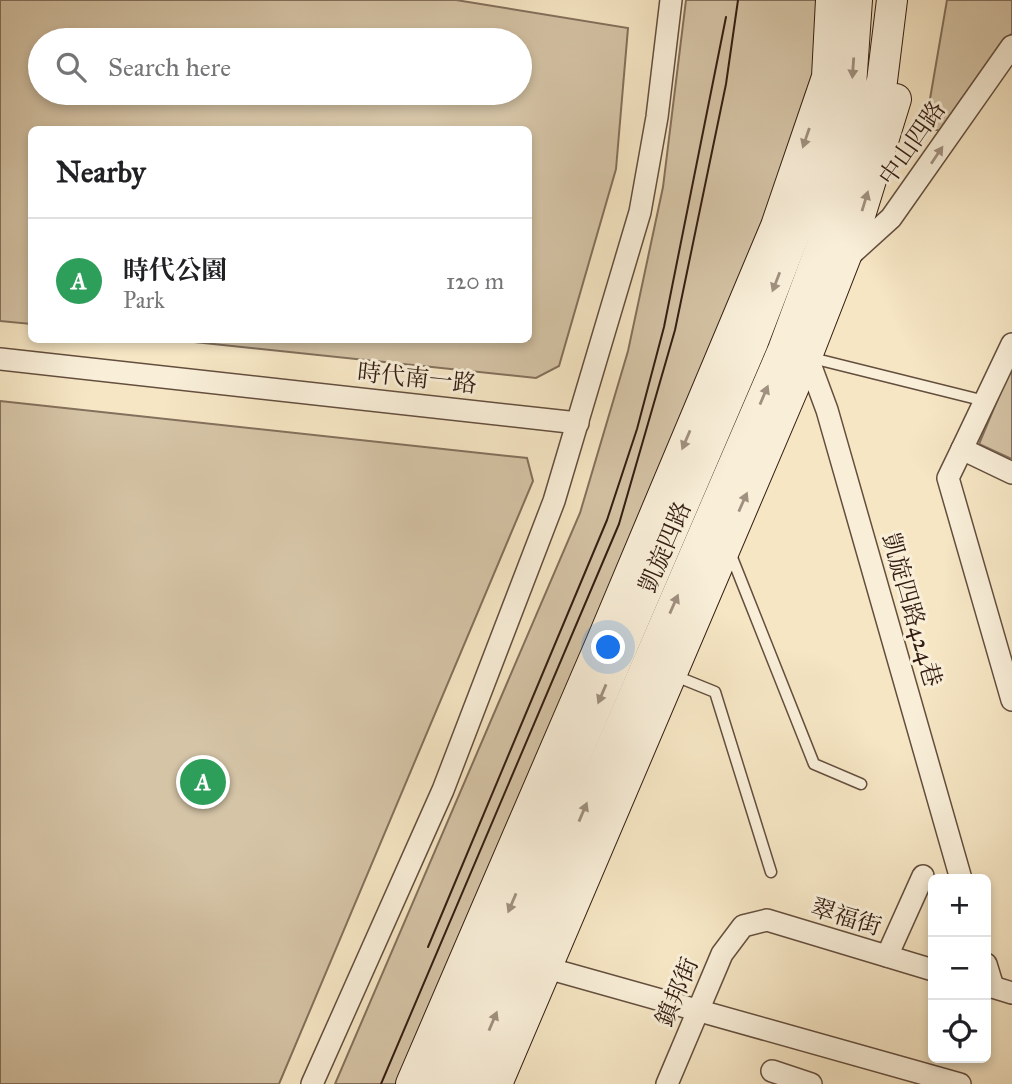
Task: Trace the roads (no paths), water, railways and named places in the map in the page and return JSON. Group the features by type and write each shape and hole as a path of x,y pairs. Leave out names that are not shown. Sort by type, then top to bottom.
{"street":[{"path":"312,1084 443,790 554,501 640,212 657,117 671,0"},
{"name":"凱旋四路","path":"768,346 776,226 827,76 831,0"},
{"name":"凱旋四路","path":"497,1084 671,674 718,530 768,346 851,86 857,0"},
{"name":"凱旋四路","path":"435,1084 768,346 882,81 892,0"},
{"name":"凱旋四路","path":"411,1084 768,346 844,261 899,87 910,0"},
{"name":"中山四路","path":"844,261 891,218 1012,46"},
{"path":"1012,344 948,478 1012,700"},
{"name":"凱旋四路424巷","path":"768,346 827,410 960,874"},
{"name":"時代南一路","path":"0,359 578,423"},
{"path":"962,449 1012,473"},
{"name":"凱旋四路","path":"466,1084 718,530"},
{"path":"887,957 923,876"},
{"name":"翠福街","path":"743,926 767,920 928,969"},
{"name":"鎮邦街","path":"667,1084 696,1010 722,954 743,926"},
{"path":"547,968 960,1084"},
{"path":"772,1071 811,1084"}],"lane":[{"path":"768,346 985,401"},
{"path":"718,530 814,764 861,784"},
{"path":"671,674 715,692 771,872"}],"tram line":[{"path":"381,1084 619,524 675,330 726,84 738,0"},
{"path":"428,947 607,520 637,429 664,327 726,17"}],"place":[{"name":"時代公園","path":"203,782"}]}
